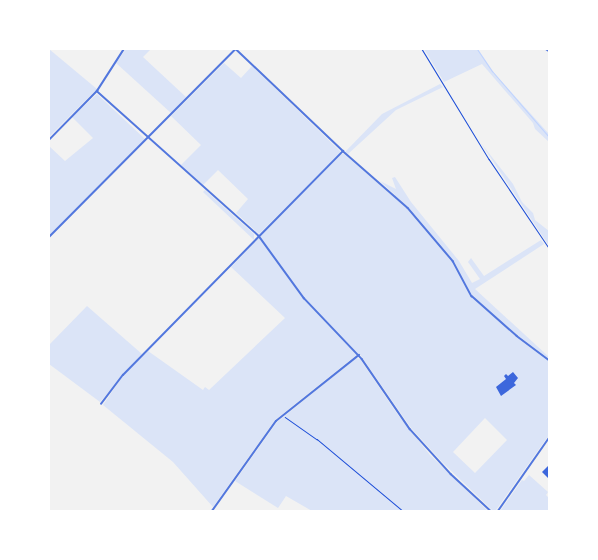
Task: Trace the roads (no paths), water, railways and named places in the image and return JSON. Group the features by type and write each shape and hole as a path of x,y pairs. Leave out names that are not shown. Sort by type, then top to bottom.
{"street":[{"path":"49,140 97,91 124,49"},
{"path":"49,237 236,49 343,151 408,208 453,261 472,296 518,336 549,360"},
{"path":"97,91 259,236 304,298 358,355 410,429 451,474 491,511"},
{"path":"101,404 122,375 343,151"},
{"path":"213,511 260,441 283,416 358,355"},
{"path":"498,511 549,438"}],"waterway":[{"path":"477,49 492,71 549,137"}]}
